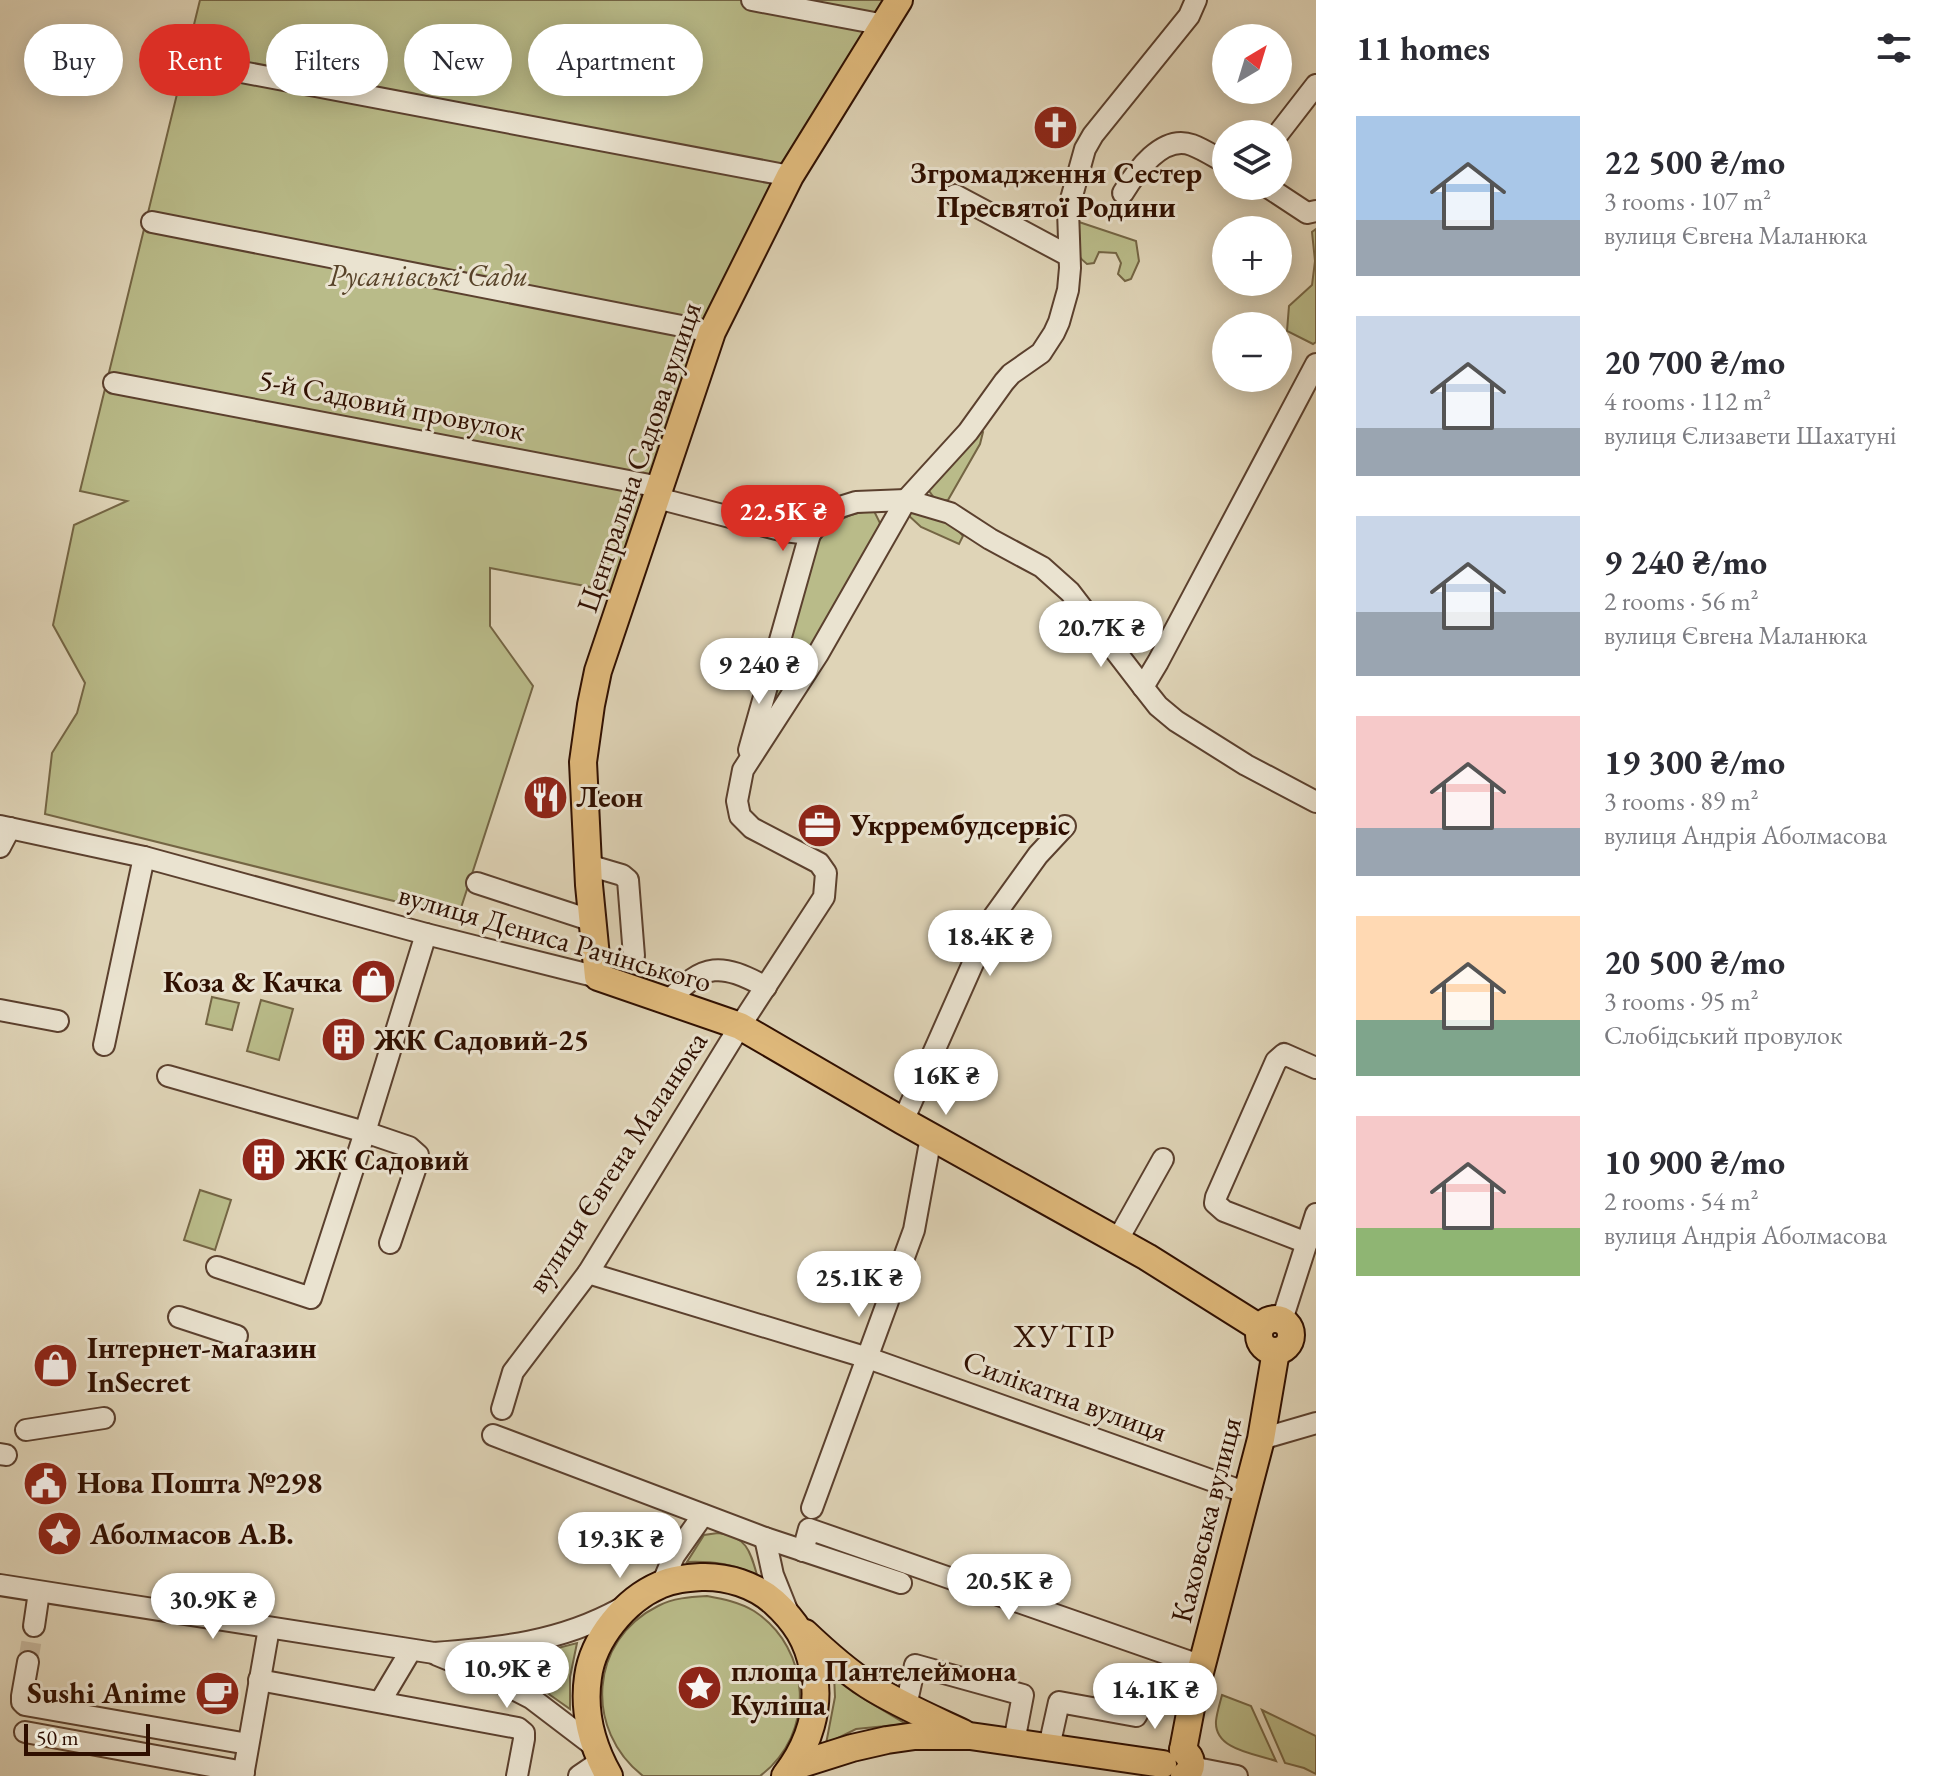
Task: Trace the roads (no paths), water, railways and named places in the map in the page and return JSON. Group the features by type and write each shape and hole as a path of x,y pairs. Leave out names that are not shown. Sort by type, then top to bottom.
{"main road":[{"name":"Центральна Садова вулиця","path":"598,977 583,762 598,671 712,332 790,176 899,0"},
{"name":"вулиця Дениса Рачінського","path":"598,977 740,1026 1186,1281 1271,1324"},
{"name":"Каховська вулиця","path":"1178,1767 1261,1439 1276,1351 1268,1350 1259,1336 1271,1324"},
{"path":"605,1766 587,1704 588,1674 598,1645 614,1621 634,1601 662,1584 683,1578 712,1577 741,1583 767,1596 834,1660 868,1684 970,1736"},
{"path":"788,1772 812,1727 816,1682 810,1653 793,1621"},
{"path":"788,1772 852,1748 915,1736 970,1736 1178,1767"}],"street":[{"path":"752,0 885,25"},
{"name":"вулиця Євгена Маланюка","path":"743,770 818,654 906,500 968,432 1011,374 1047,346 1059,322 1068,290 1068,210 1085,149 1189,16 1196,0"},
{"path":"250,74 790,176"},
{"path":"1289,120 1316,85"},
{"path":"1123,193 1147,162 1162,149 1189,144 1212,156"},
{"path":"955,195 1069,256"},
{"path":"1287,200 1307,213 1316,211"},
{"path":"152,222 712,332"},
{"path":"1143,687 1316,364"},
{"name":"5-й Садовий провулок","path":"114,383 658,493"},
{"path":"658,493 784,531 810,534 824,517 856,502 906,500 950,513 1042,567 1070,592 1158,706 1176,721 1246,765 1314,796"},
{"name":"вулиця Євгена Маланюка","path":"502,1409 513,1372 588,1273 740,1026 824,897 826,873 819,863 752,828 740,816 737,801 810,534"},
{"path":"903,1121 994,916 1038,855 1065,826"},
{"path":"0,847 5,827"},
{"name":"вулиця Дениса Рачінського","path":"5,827 144,857 598,977"},
{"path":"104,1045 144,857"},
{"path":"588,865 622,875 628,880 634,956"},
{"path":"477,883 593,921"},
{"path":"217,1267 311,1298 426,934"},
{"path":"669,1001 683,985 702,972 717,969 731,971 766,987"},
{"path":"0,1010 58,1021"},
{"path":"1307,1243 1224,1211 1215,1203 1276,1061 1284,1054 1316,1068"},
{"path":"168,1076 409,1147 418,1155 418,1161 390,1243"},
{"path":"812,1508 914,1230 931,1137"},
{"path":"1117,1241 1163,1159"},
{"path":"1271,1324 1307,1243 1316,1214"},
{"name":"Силікатна вулиця","path":"588,1273 868,1358 1247,1493"},
{"path":"179,1317 237,1336"},
{"path":"26,1430 104,1418"},
{"path":"1261,1439 1316,1423"},
{"path":"493,1435 765,1538 901,1583"},
{"path":"662,1584 674,1556 703,1515"},
{"path":"803,1551 809,1529 1202,1666"},
{"path":"765,1538 773,1575 793,1621"},
{"path":"0,1585 434,1653 503,1647 549,1638 600,1620 634,1601"},
{"path":"34,1626 39,1592"},
{"path":"25,1732 243,1774 269,1628"},
{"path":"380,1702 411,1650"},
{"path":"434,1653 531,1698 605,1766 579,1776"},
{"path":"28,1662 22,1696 25,1705 248,1744"},
{"path":"906,1706 915,1665 1023,1695 1014,1742"},
{"path":"259,1680 522,1730 524,1739 517,1776"},
{"path":"1049,1747 1059,1702 1136,1716 1149,1692 1192,1703"},
{"path":"1178,1767 1237,1776"}],"tunnel":[{"path":"28,1662 34,1626"}],"place":[{"name":"Згромадження Сестер Пресвятої Родини","path":"1056,127"},
{"name":"Леон","path":"545,797"},
{"name":"Укррембудсервіс","path":"819,825"},
{"name":"Коза & Качка","path":"373,982"},
{"name":"ЖК Садовий-25","path":"343,1040"},
{"name":"ЖК Садовий","path":"264,1160"},
{"name":"Інтернет-магазин InSecret","path":"56,1365"},
{"name":"Нова Пошта №298","path":"46,1483"},
{"name":"Аболмасов А.В.","path":"59,1534"},
{"name":"площа Пантелеймона Куліша","path":"700,1688"},
{"name":"Sushi Anime","path":"217,1693"}],"district":[{"name":"ХУТІР","path":"1065,1336"}],"park label":[{"name":"Русанівські Сади","path":"428,276"}]}
